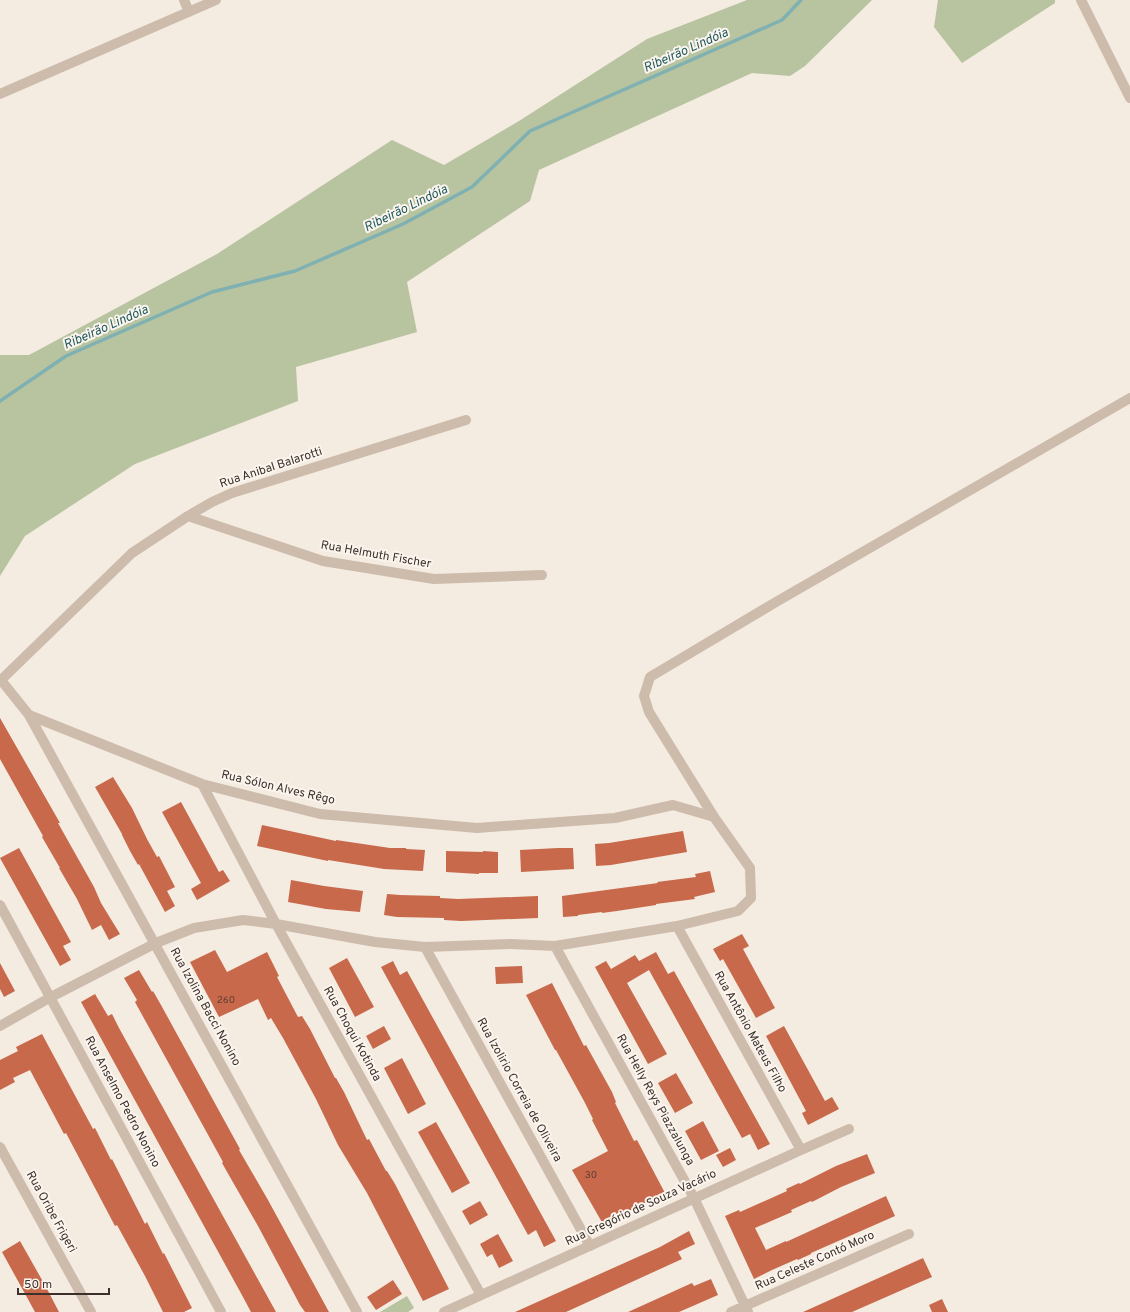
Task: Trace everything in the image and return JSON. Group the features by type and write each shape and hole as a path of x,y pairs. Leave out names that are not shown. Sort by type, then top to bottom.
{"street":[{"path":"184,0 189,12"},
{"path":"0,94 216,0"},
{"path":"1081,0 1130,98"},
{"path":"0,1026 51,997 156,943 194,928 243,920 276,924 375,942 425,947 511,944 555,946 677,926 738,911 751,898 750,868 714,817 649,712 644,696 650,677 776,602 1130,398"},
{"name":"Rua Anibal Balarotti","path":"0,680 132,553 212,502 232,493 466,420"},
{"name":"Rua Helmuth Fischer","path":"188,516 323,561 434,579 542,575"},
{"name":"Rua Sólon Alves Rêgo","path":"0,680 30,715 202,784 320,814 477,828 615,818 673,805 714,817"},
{"name":"Rua Izolina Bacci Nonino","path":"30,715 357,1312"},
{"name":"Rua Choqui Kotinda","path":"202,784 276,924 481,1295"},
{"name":"Rua Anselmo Pedro Nonino","path":"0,905 221,1312"},
{"name":"Rua Antônio Mateus Filho","path":"677,926 801,1150"},
{"name":"Rua Helly Reys Piazzalunga","path":"555,946 694,1198 746,1309"},
{"name":"Rua Izolirio Correia de Oliveira","path":"425,947 590,1246"},
{"name":"Rua Gregório de Souza Vacário","path":"444,1312 849,1129"},
{"name":"Rua Oribe Frigeri","path":"0,1147 91,1312"},
{"name":"Rua Celeste Contó Moro","path":"731,1312 746,1309 909,1234"}],"green space":[{"path":"747,0 872,0 805,66 790,76 752,73 539,170 530,201 407,282 417,332 296,367 298,401 135,464 25,536 0,576 0,355 29,355 217,254 392,140 444,165 519,121 647,39"},
{"path":"938,0 1055,0 1055,3 962,63 934,27"},
{"path":"407,1296 414,1308 408,1312 380,1312"}],"building":[{"path":"0,718 60,823 58,823 94,887 101,903 120,934 109,940 101,925 92,930 77,899 0,759"},
{"path":"113,777 132,808 147,839 157,857 159,856 175,887 167,891 175,906 165,912 95,787"},
{"path":"181,802 219,872 223,870 230,881 197,900 191,889 201,883 162,812"},
{"path":"262,825 336,841 390,848 425,850 423,871 384,869 328,861 257,846"},
{"path":"683,831 687,852 611,865 596,866 595,844"},
{"path":"19,848 71,942 63,946 71,960 60,966 0,858"},
{"path":"573,848 574,869 521,872 520,850"},
{"path":"446,851 498,852 498,873 479,874 446,872"},
{"path":"710,871 715,892 694,897 695,899 617,911 563,917 562,896 696,877 695,874"},
{"path":"291,880 363,891 360,912 326,909 288,902"},
{"path":"387,894 440,896 440,898 458,899 538,896 538,918 461,921 444,920 444,918 397,917 384,915"},
{"path":"742,934 749,946 743,949 775,1008 756,1018 723,959 720,961 713,949"},
{"path":"215,950 227,972 267,952 279,976 277,977 298,1017 302,1016 310,1029 335,1078 344,1092 367,1140 369,1139 386,1171 395,1184 449,1289 423,1301 367,1193 338,1145 316,1099 283,1038 271,1018 268,1020 258,999 219,1017 190,962"},
{"path":"656,952 668,974 674,971 770,1144 758,1150 750,1134 742,1138 649,970 627,983 667,1054 648,1064 595,967 606,961 611,969 635,955 639,961"},
{"path":"347,958 374,1007 355,1017 329,968"},
{"path":"393,961 400,975 407,971 556,1241 544,1247 536,1230 528,1235 381,967"},
{"path":"0,963 15,991 4,997 0,989"},
{"path":"522,966 523,983 496,984 495,967"},
{"path":"139,970 161,1005 329,1312 305,1312 300,1305 135,1002 137,1000 124,978"},
{"path":"552,983 584,1046 586,1045 612,1092 616,1102 615,1103 634,1141 637,1140 665,1193 603,1224 572,1170 608,1151 584,1101 526,995"},
{"path":"95,994 108,1016 112,1014 276,1312 251,1312 81,1002"},
{"path":"384,1026 391,1039 373,1049 366,1036"},
{"path":"784,1026 825,1101 832,1097 839,1109 808,1125 802,1113 806,1111 766,1036"},
{"path":"42,1034 93,1129 95,1128 111,1160 112,1159 145,1224 147,1222 163,1254 164,1253 192,1308 184,1312 163,1312 117,1225 115,1226 66,1133 64,1134 30,1070 13,1078 15,1082 0,1090 0,1060 18,1051 16,1047"},
{"path":"402,1058 426,1104 408,1114 384,1068"},
{"path":"676,1073 693,1103 675,1113 658,1083"},
{"path":"703,1121 719,1151 701,1160 685,1131"},
{"path":"436,1122 470,1183 452,1193 418,1132"},
{"path":"730,1148 736,1160 723,1167 716,1155"},
{"path":"867,1154 875,1173 841,1187 812,1202 811,1201 791,1210 792,1212 755,1228 766,1250 886,1196 895,1216 754,1279 725,1216 739,1210 740,1212 787,1191 786,1189 799,1183 800,1184 836,1166"},
{"path":"480,1201 488,1215 470,1225 462,1211"},
{"path":"689,1231 695,1244 678,1252 682,1259 566,1312 515,1312 660,1247"},
{"path":"498,1234 513,1261 499,1268 492,1254 487,1257 480,1244"},
{"path":"20,1241 59,1312 35,1312 2,1252"},
{"path":"923,1258 932,1277 852,1312 803,1312"},
{"path":"711,1279 718,1295 679,1312 628,1312 692,1283 694,1286"},
{"path":"393,1280 402,1294 376,1310 367,1297"},
{"path":"942,1299 948,1312 932,1312 929,1305"}],"waterway":[{"name":"Ribeirão Lindóia","path":"0,401 66,356 212,292 295,271 403,224 472,187 530,131 782,20 801,0"}]}
